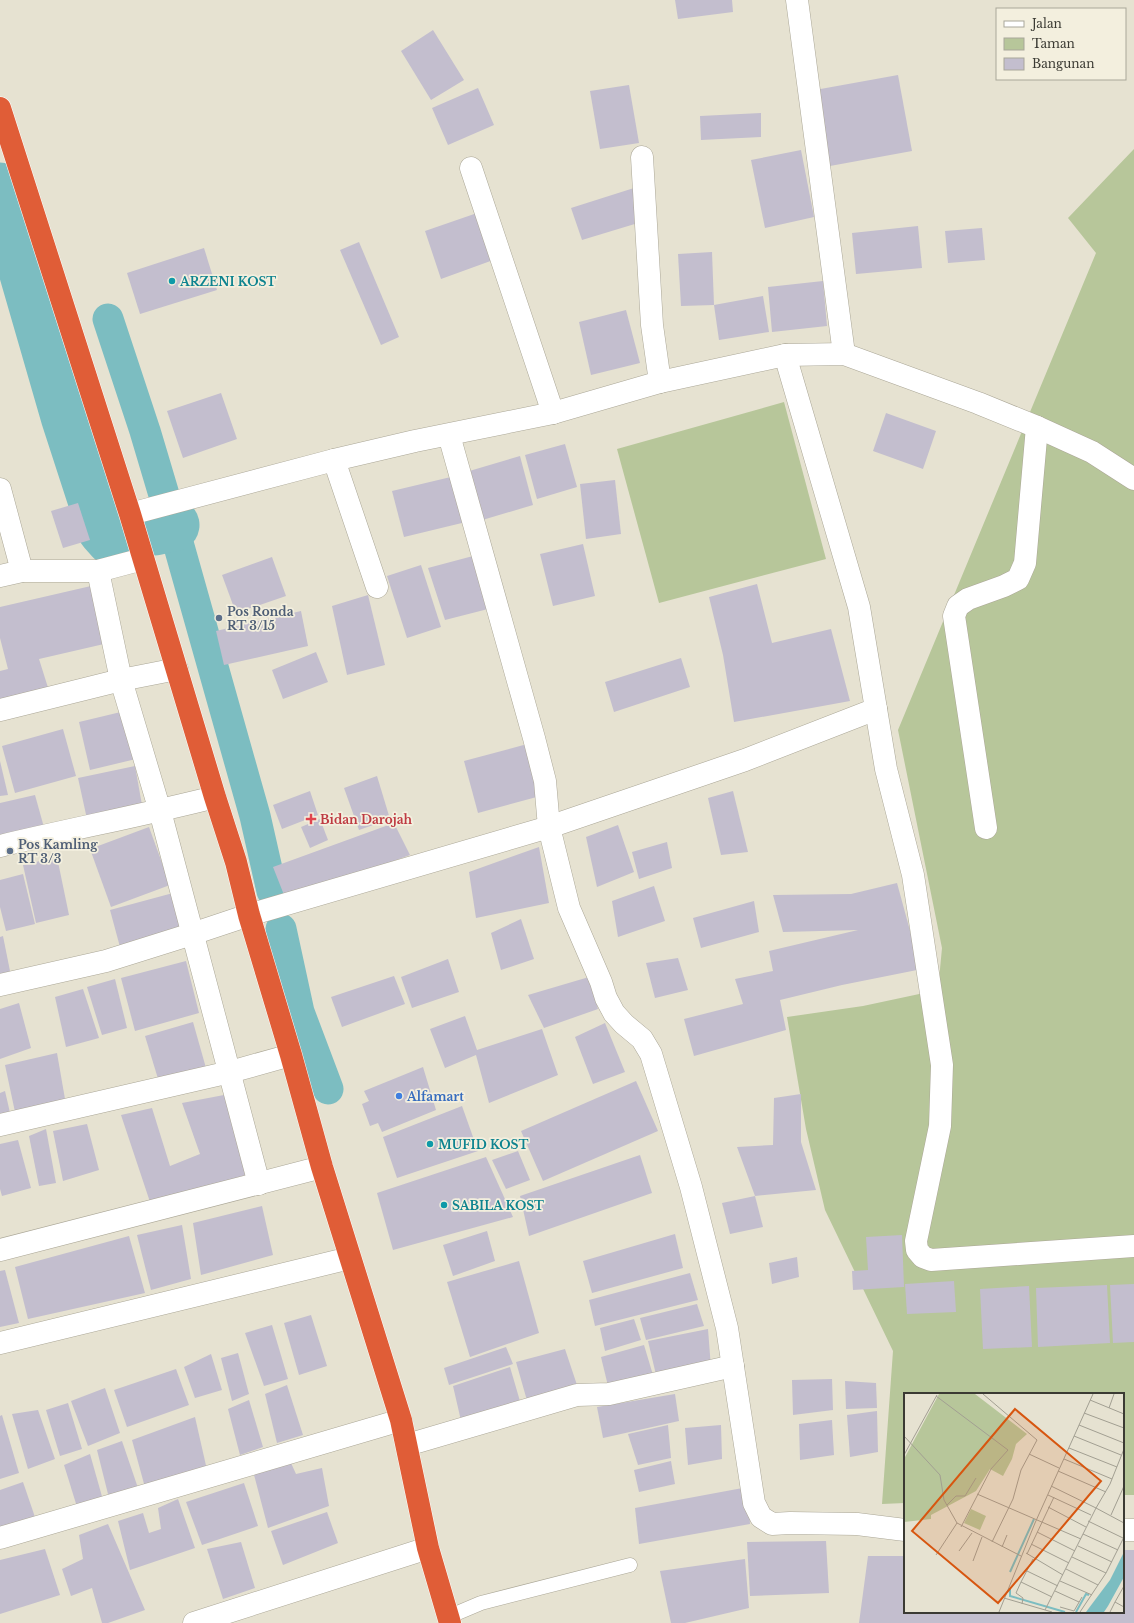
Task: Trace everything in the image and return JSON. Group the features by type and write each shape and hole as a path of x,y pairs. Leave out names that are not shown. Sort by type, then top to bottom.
{"highway":[{"path":"0,108 130,514 236,862 249,915 291,1055 322,1167 401,1420 428,1548 449,1620"}],"street":[{"path":"797,0 844,354"},
{"path":"642,157 652,325 660,382"},
{"path":"471,168 552,413"},
{"path":"130,514 155,509 193,497 334,460 414,441 552,413 660,382 785,355 844,354 1037,426 1092,452 1134,479"},
{"path":"785,355 859,608 886,769 913,875 942,1065 940,1126 916,1241 917,1250 931,1260 1134,1246"},
{"path":"986,828 954,616 958,606 968,599 1004,586 1018,579 1025,564 1037,426"},
{"path":"449,435 534,738 544,781 549,827 569,908 601,982 606,998 614,1013 624,1024 642,1039 651,1054 707,1247 727,1328 754,1503 760,1517 772,1524 857,1524 904,1530"},
{"path":"334,460 378,587"},
{"path":"0,489 22,571"},
{"path":"0,576 22,571 98,571 143,559"},
{"path":"98,571 121,680 160,811 259,1184"},
{"path":"0,710 121,680 177,669"},
{"path":"0,985 106,961 249,915 549,827 745,760 876,709"},
{"path":"0,846 53,833 160,811 215,797"},
{"path":"0,1126 230,1072 291,1055"},
{"path":"0,1250 322,1167"},
{"path":"0,1343 350,1258"},
{"path":"407,1446 577,1395 609,1394 733,1366"},
{"path":"0,1538 401,1420"},
{"path":"194,1623 428,1548"}],"lane":[{"path":"449,1620 481,1603 630,1565"}],"green space":[{"path":"1134,149 1134,1495 1124,1495 1124,1393 904,1393 904,1503 882,1504 893,1351 825,1210 806,1129 787,1017 863,1006 938,990 942,948 898,730 1096,253 1068,218"},
{"path":"784,402 826,559 659,603 617,449"}],"building":[{"path":"675,0 732,0 733,12 678,19"},
{"path":"433,30 464,80 431,100 401,51"},
{"path":"898,75 912,151 830,166 815,90"},
{"path":"629,85 639,143 600,149 590,91"},
{"path":"478,88 494,125 448,145 432,108"},
{"path":"761,113 761,137 701,140 700,116"},
{"path":"801,150 814,217 765,228 751,160"},
{"path":"634,188 638,223 582,240 571,208"},
{"path":"480,212 496,259 441,279 425,231"},
{"path":"918,226 922,268 856,274 852,233"},
{"path":"982,228 985,260 948,263 945,231"},
{"path":"359,242 399,337 381,345 340,250"},
{"name":"ARZENI KOST","path":"204,248 217,290 140,314 127,273"},
{"path":"712,252 714,305 681,306 678,254"},
{"path":"823,281 827,326 772,332 768,287"},
{"path":"763,296 769,332 719,340 714,305"},
{"path":"626,310 640,363 591,375 579,322"},
{"path":"221,393 237,439 183,458 167,411"},
{"path":"886,413 936,431 923,469 873,451"},
{"path":"565,444 577,487 537,499 525,455"},
{"path":"520,456 533,505 479,521 466,472"},
{"path":"455,476 466,522 404,537 392,491"},
{"path":"615,480 621,534 586,539 580,484"},
{"path":"78,503 90,540 63,548 51,511"},
{"path":"583,544 595,596 553,606 540,554"},
{"path":"473,556 488,609 445,620 428,568"},
{"path":"272,557 286,596 236,613 222,575"},
{"path":"421,565 441,627 407,638 387,576"},
{"path":"757,584 772,643 831,629 850,701 734,722 723,655 709,597"},
{"path":"91,586 104,644 39,659 50,694 0,706 0,671 8,669 0,638 0,607"},
{"path":"368,595 385,665 347,675 332,606"},
{"path":"301,611 308,646 224,665 216,631"},
{"path":"316,652 328,682 283,699 272,670"},
{"path":"681,658 690,687 614,712 605,682"},
{"path":"125,711 136,759 90,770 79,722"},
{"path":"63,729 76,776 15,793 2,746"},
{"path":"531,743 544,795 478,813 464,761"},
{"path":"0,761 8,795 0,796"},
{"path":"135,766 142,805 87,819 78,778"},
{"path":"377,776 390,819 359,830 344,788"},
{"path":"310,791 318,815 282,829 273,805"},
{"path":"733,791 748,852 721,855 708,798"},
{"path":"35,795 45,831 0,844 0,803"},
{"path":"320,819 328,840 310,848 301,827"},
{"path":"394,823 410,855 286,900 273,867"},
{"path":"618,825 634,872 597,887 586,837"},
{"path":"149,827 170,885 111,907 90,849"},
{"path":"667,842 672,868 639,879 632,852"},
{"path":"539,847 549,903 476,918 469,872"},
{"path":"57,857 69,915 36,923 23,865"},
{"path":"23,874 35,924 6,931 0,907 0,880"},
{"path":"897,883 912,938 917,970 842,985 780,1000 786,1030 694,1056 684,1019 743,1004 735,979 773,971 769,951 858,930 783,932 773,895 851,894"},
{"path":"654,886 665,921 618,937 612,901"},
{"path":"173,893 183,930 120,947 110,910"},
{"path":"754,901 759,932 701,948 693,918"},
{"path":"521,919 534,959 501,970 491,933"},
{"path":"3,936 11,976 0,979 0,937"},
{"path":"678,958 688,990 655,998 646,963"},
{"path":"448,959 459,992 412,1008 401,977"},
{"path":"186,961 199,1013 135,1031 121,978"},
{"path":"394,976 405,1004 342,1027 331,997"},
{"path":"589,977 598,1009 544,1028 528,995"},
{"path":"115,979 127,1028 102,1035 87,987"},
{"path":"83,989 99,1038 66,1047 55,997"},
{"path":"19,1003 31,1048 0,1059 0,1009"},
{"path":"465,1016 477,1050 542,1029 558,1075 489,1103 476,1055 445,1068 430,1029"},
{"path":"193,1022 206,1068 159,1082 145,1036"},
{"path":"605,1023 625,1072 593,1084 575,1037"},
{"path":"57,1053 65,1099 15,1112 5,1065"},
{"name":"Alfamart","path":"423,1067 436,1110 382,1132 378,1123 370,1126 362,1104 369,1101 364,1091"},
{"path":"636,1081 658,1131 543,1181 521,1131"},
{"path":"5,1091 11,1117 0,1120 0,1093"},
{"path":"801,1094 801,1142 816,1190 755,1196 737,1147 773,1145 774,1098"},
{"path":"224,1095 246,1175 151,1205 121,1115 152,1108 170,1166 200,1154 182,1103"},
{"name":"MUFID KOST","path":"462,1106 478,1151 397,1178 383,1137"},
{"path":"87,1124 99,1170 63,1181 53,1131"},
{"path":"46,1129 56,1183 39,1186 29,1136"},
{"path":"18,1140 31,1188 2,1196 0,1189 0,1144"},
{"path":"518,1151 530,1180 506,1189 492,1160"},
{"path":"640,1155 652,1193 529,1236 520,1196"},
{"name":"SABILA KOST","path":"486,1157 513,1217 393,1250 377,1193"},
{"path":"755,1196 763,1227 730,1234 722,1203"},
{"path":"262,1206 273,1255 201,1275 193,1223"},
{"path":"182,1225 191,1279 151,1290 137,1235"},
{"path":"487,1231 495,1261 453,1276 443,1245"},
{"path":"675,1234 683,1268 592,1293 583,1261"},
{"path":"902,1235 904,1287 853,1290 852,1271 868,1270 866,1237"},
{"path":"129,1236 145,1293 28,1319 15,1267"},
{"path":"797,1257 799,1277 772,1284 769,1263"},
{"path":"519,1261 539,1333 470,1357 447,1282"},
{"path":"5,1270 19,1323 0,1327 0,1271"},
{"path":"690,1273 698,1300 595,1326 589,1300"},
{"path":"954,1281 956,1312 907,1314 905,1284"},
{"path":"1134,1284 1134,1342 1113,1343 1110,1285"},
{"path":"1107,1285 1110,1343 1038,1347 1036,1288"},
{"path":"1029,1286 1032,1347 983,1349 980,1289"},
{"path":"697,1304 704,1326 646,1340 640,1318"},
{"path":"311,1315 327,1366 299,1375 284,1323"},
{"path":"634,1319 641,1340 605,1351 600,1328"},
{"path":"272,1325 288,1379 264,1386 245,1333"},
{"path":"708,1329 711,1368 657,1379 648,1341"},
{"path":"644,1345 653,1375 608,1386 601,1357"},
{"path":"506,1347 513,1364 449,1385 444,1368"},
{"path":"565,1349 578,1388 528,1404 516,1362"},
{"path":"238,1353 249,1394 232,1401 221,1358"},
{"path":"211,1354 222,1390 195,1398 184,1367"},
{"path":"510,1367 522,1408 462,1425 453,1386"},
{"path":"176,1369 189,1405 127,1427 114,1390"},
{"path":"832,1379 833,1410 793,1415 792,1380"},
{"path":"845,1381 876,1383 877,1408 846,1409"},
{"path":"287,1385 303,1435 277,1443 265,1394"},
{"path":"105,1388 120,1433 88,1446 71,1401"},
{"path":"675,1394 679,1421 603,1438 597,1407"},
{"path":"249,1400 263,1447 240,1455 228,1409"},
{"path":"68,1403 82,1449 60,1456 46,1410"},
{"path":"38,1410 55,1459 28,1469 12,1414"},
{"path":"877,1411 878,1452 850,1457 847,1415"},
{"path":"2,1415 19,1473 0,1479 0,1416"},
{"path":"195,1417 207,1470 146,1491 132,1440"},
{"path":"832,1420 834,1455 800,1460 799,1424"},
{"path":"668,1425 671,1458 638,1465 628,1434"},
{"path":"721,1425 722,1459 688,1465 685,1428"},
{"path":"122,1441 138,1488 109,1498 97,1450"},
{"path":"90,1454 103,1500 78,1510 64,1465"},
{"path":"671,1461 675,1484 639,1492 634,1470"},
{"path":"291,1463 296,1474 322,1468 329,1506 268,1528 253,1471"},
{"path":"23,1482 37,1523 0,1535 0,1490"},
{"path":"244,1483 258,1526 202,1545 186,1502"},
{"path":"748,1487 750,1524 639,1544 635,1508"},
{"path":"178,1499 195,1548 130,1570 118,1521 143,1513 149,1533 161,1529 158,1508"},
{"path":"327,1512 338,1543 283,1565 271,1531"},
{"path":"108,1524 145,1610 108,1623 102,1623 92,1588 71,1596 62,1569 83,1559 79,1535"},
{"path":"826,1541 829,1593 750,1596 747,1542"},
{"path":"241,1542 255,1588 223,1599 207,1549"},
{"path":"45,1549 60,1595 0,1614 0,1560"},
{"path":"1124,1550 1134,1550 1134,1623 859,1623 868,1556 904,1556 904,1613 1124,1613"},
{"path":"745,1559 749,1608 685,1623 671,1623 660,1571"}],"waterway":[{"path":"0,189 4,198 67,416 104,530 112,539 120,537"},
{"path":"108,319 145,431 173,525 255,816 272,891"},
{"path":"155,529 173,525"},
{"path":"281,929 299,1012 328,1089"}],"place":[{"name":"ARZENI KOST","path":"172,281"},
{"name":"Pos Ronda RT 3/15","path":"219,618"},
{"name":"Bidan Darojah","path":"311,819"},
{"name":"Pos Kamling RT 3/3","path":"10,851"},
{"name":"Alfamart","path":"399,1096"},
{"name":"MUFID KOST","path":"430,1144"},
{"name":"SABILA KOST","path":"444,1205"}]}
